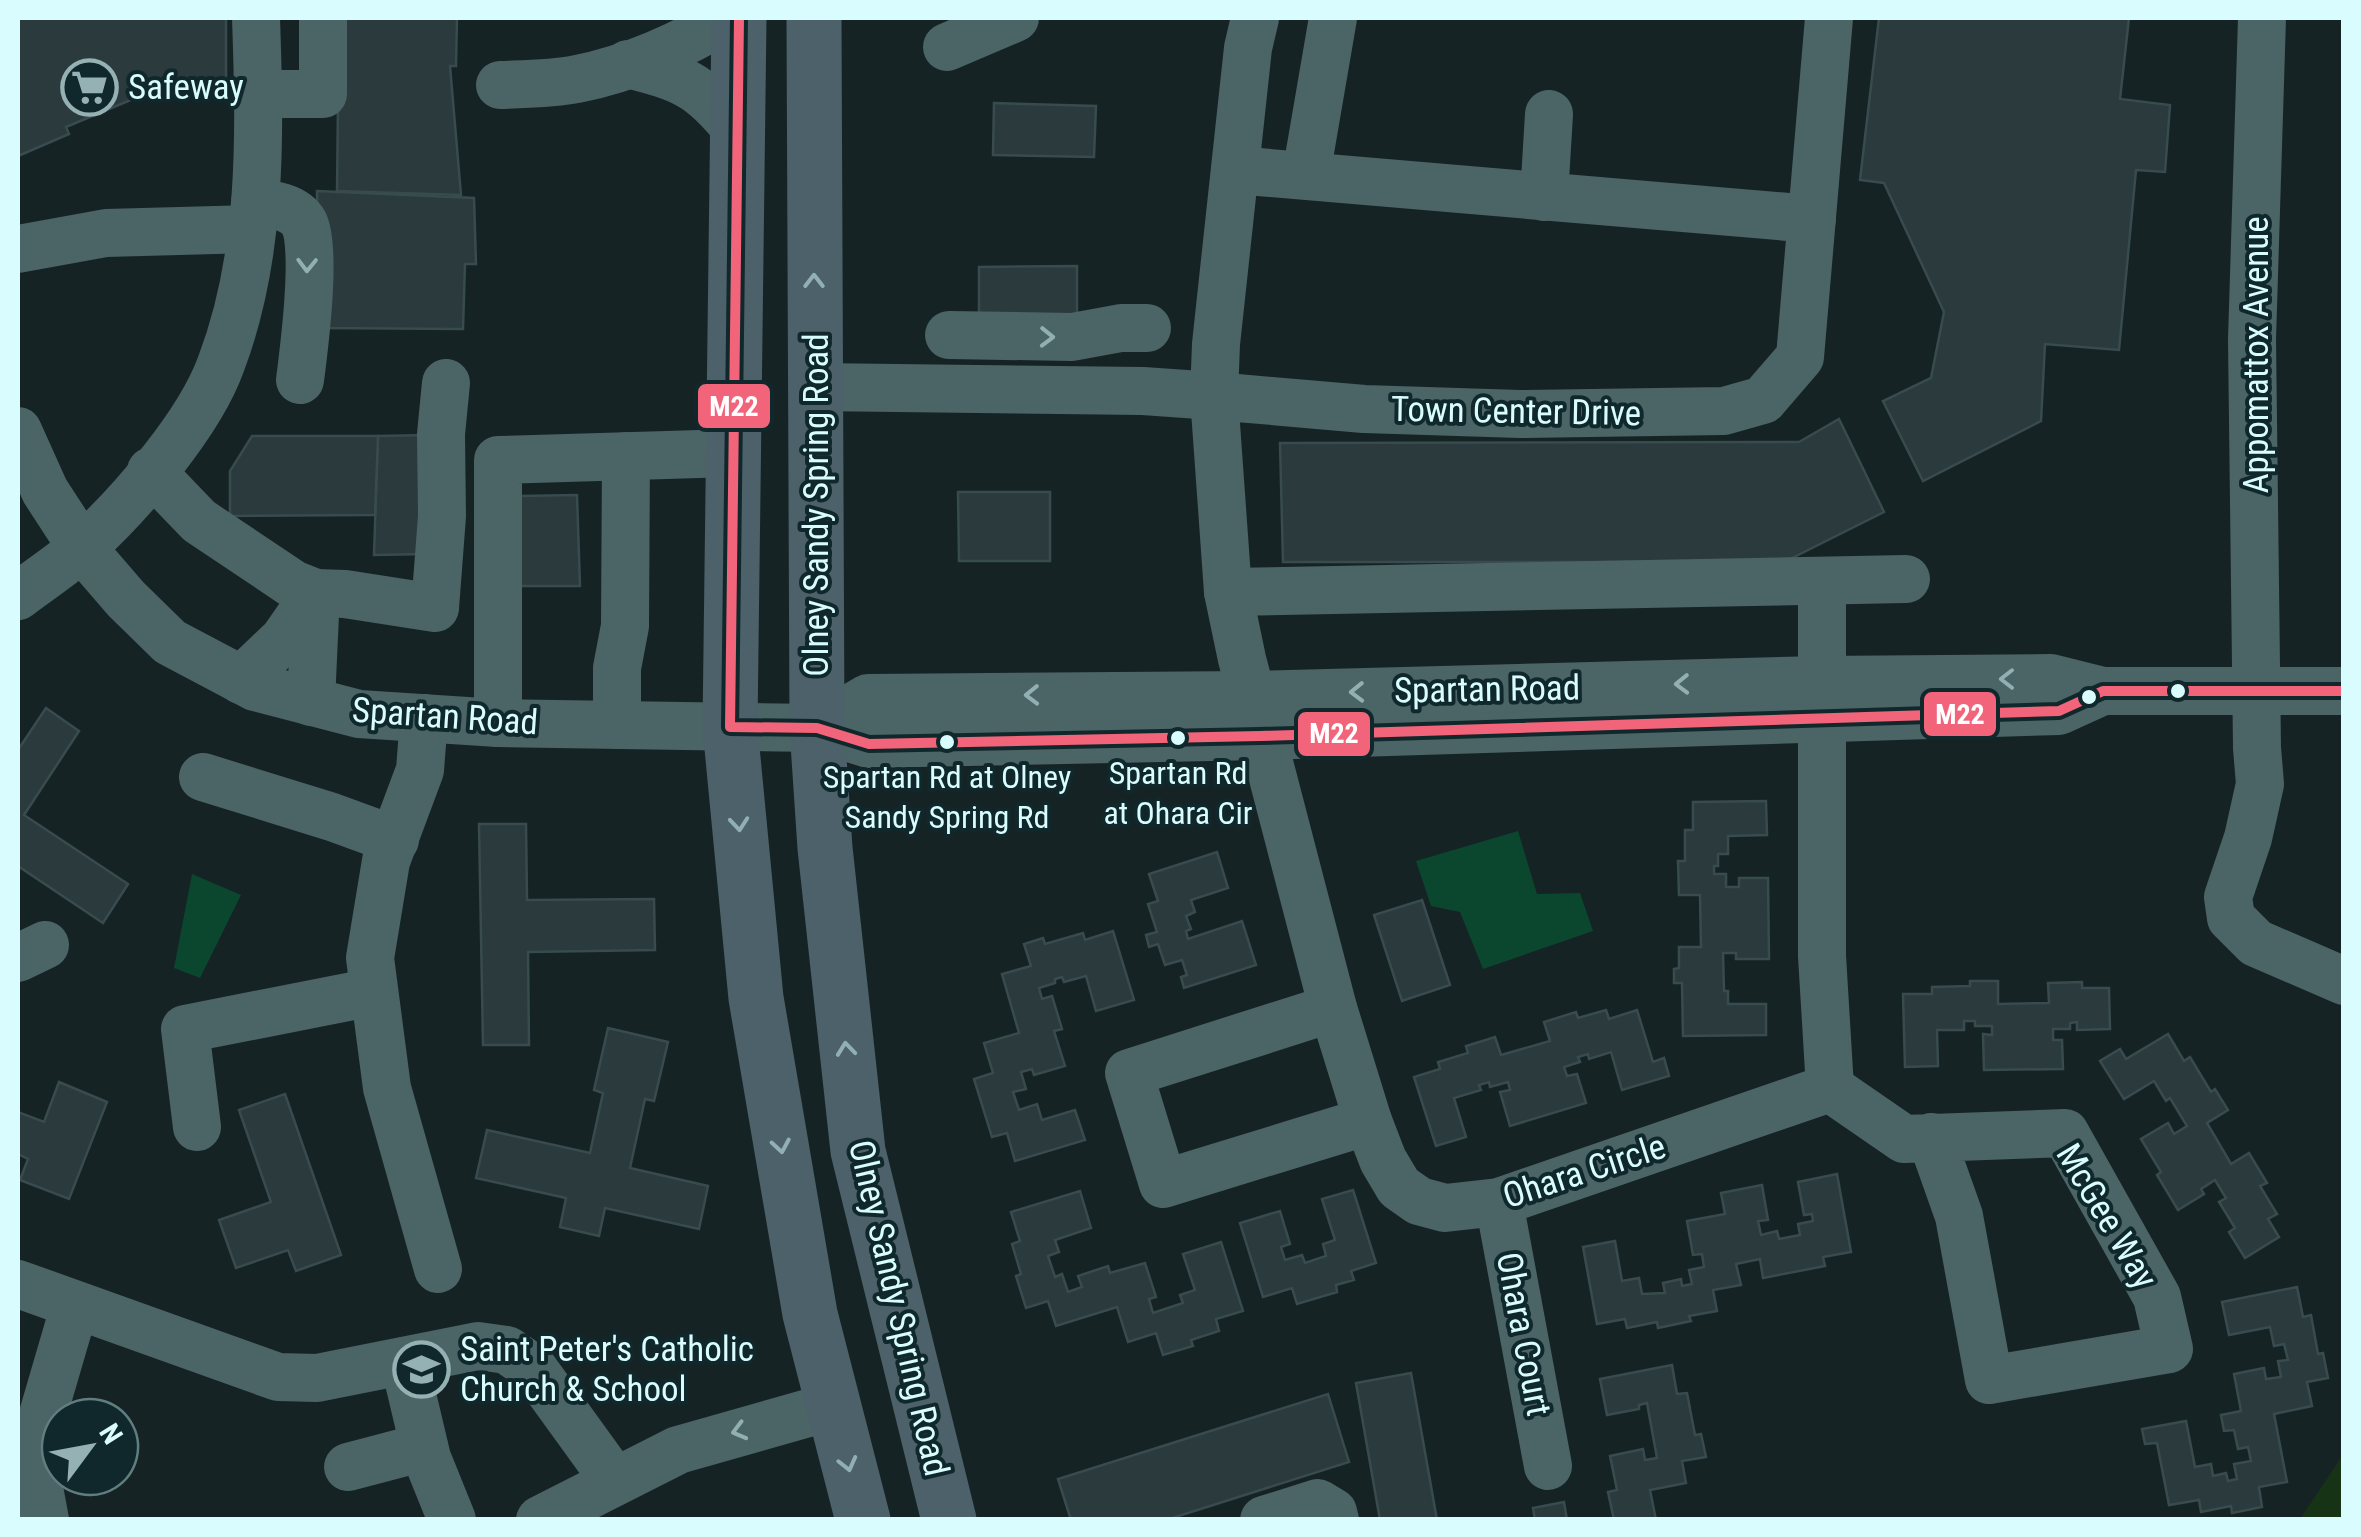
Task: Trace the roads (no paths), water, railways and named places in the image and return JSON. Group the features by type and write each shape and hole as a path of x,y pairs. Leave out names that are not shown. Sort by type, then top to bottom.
{"main road":[{"path":"739,18 730,727 756,998 810,1314 862,1520"},
{"name":"Olney Sandy Spring Road","path":"814,18 817,728 825,848 858,1151 949,1520"}],"street":[{"path":"18,596 82,548 116,515 203,401 221,365 246,276 253,216 259,94 256,18"},
{"path":"259,94 324,94 323,18"},
{"path":"500,85 578,79 696,37 727,18"},
{"path":"947,47 1015,18"},
{"path":"1255,18 1248,48 1216,344 1214,396 1228,592 1255,715"},
{"path":"1306,175 1333,18"},
{"name":"Town Center Drive","path":"815,387 1124,390 1364,409 1520,414 1724,410 1763,400 1800,357 1829,18"},
{"name":"Appomattox Avenue","path":"2262,18 2252,339 2260,784 2248,838 2228,897 2231,918 2256,943 2344,981"},
{"path":"628,64 677,76 712,99 736,129"},
{"path":"1544,197 1549,114"},
{"path":"1235,170 1812,219"},
{"path":"18,249 106,233 253,216 274,204 295,213 304,224 308,241 300,380"},
{"path":"949,335 1072,337 1120,328 1147,328"},
{"path":"151,471 199,521 293,584 316,593 435,608 446,383"},
{"name":"Spartan Road","path":"18,431 45,491 82,548 170,642 255,687 359,714 498,722 817,728 868,698 1255,715 1820,698 2059,711 2103,691 2344,691"},
{"path":"498,722 498,460 733,453"},
{"path":"617,725 617,668 625,626 626,456"},
{"path":"1228,592 1906,579"},
{"path":"1822,582 1822,956 1830,1088"},
{"path":"241,680 284,639 316,593"},
{"path":"311,702 316,593"},
{"name":"Ohara Circle","path":"1255,715 1333,1008 1368,1120 1383,1160 1399,1187 1419,1201 1444,1208 1500,1202 1830,1088"},
{"path":"424,718 420,770 386,861 370,958 387,1088 438,1270"},
{"path":"202,778 395,840"},
{"path":"197,1127 185,1029 373,992"},
{"path":"1333,1008 1129,1073 1163,1184 1368,1120"},
{"name":"McGee Way","path":"1830,1088 1904,1139 1932,1137 2065,1134 2158,1297 2169,1349 1989,1380 1959,1216 1932,1137"},
{"name":"Ohara Court","path":"1500,1202 1548,1466"},
{"path":"18,1284 278,1377 317,1378 478,1346 508,1350 533,1368 614,1480"},
{"path":"45,1520 34,1461 37,1435 75,1305"},
{"path":"404,1361 424,1447 452,1520"},
{"path":"540,1520 678,1450 833,1406"},
{"path":"348,1468 424,1447"},
{"path":"1264,1520 1318,1503 1334,1512 1335,1520"}],"place":[{"name":"Safeway","path":"89,87"},
{"name":"Spartan Rd at Ohara Cir","path":"1178,738"},
{"name":"Spartan Rd at Olney Sandy Spring Rd","path":"947,742"},
{"name":"Saint Peter's Catholic Church & School","path":"421,1369"}]}
